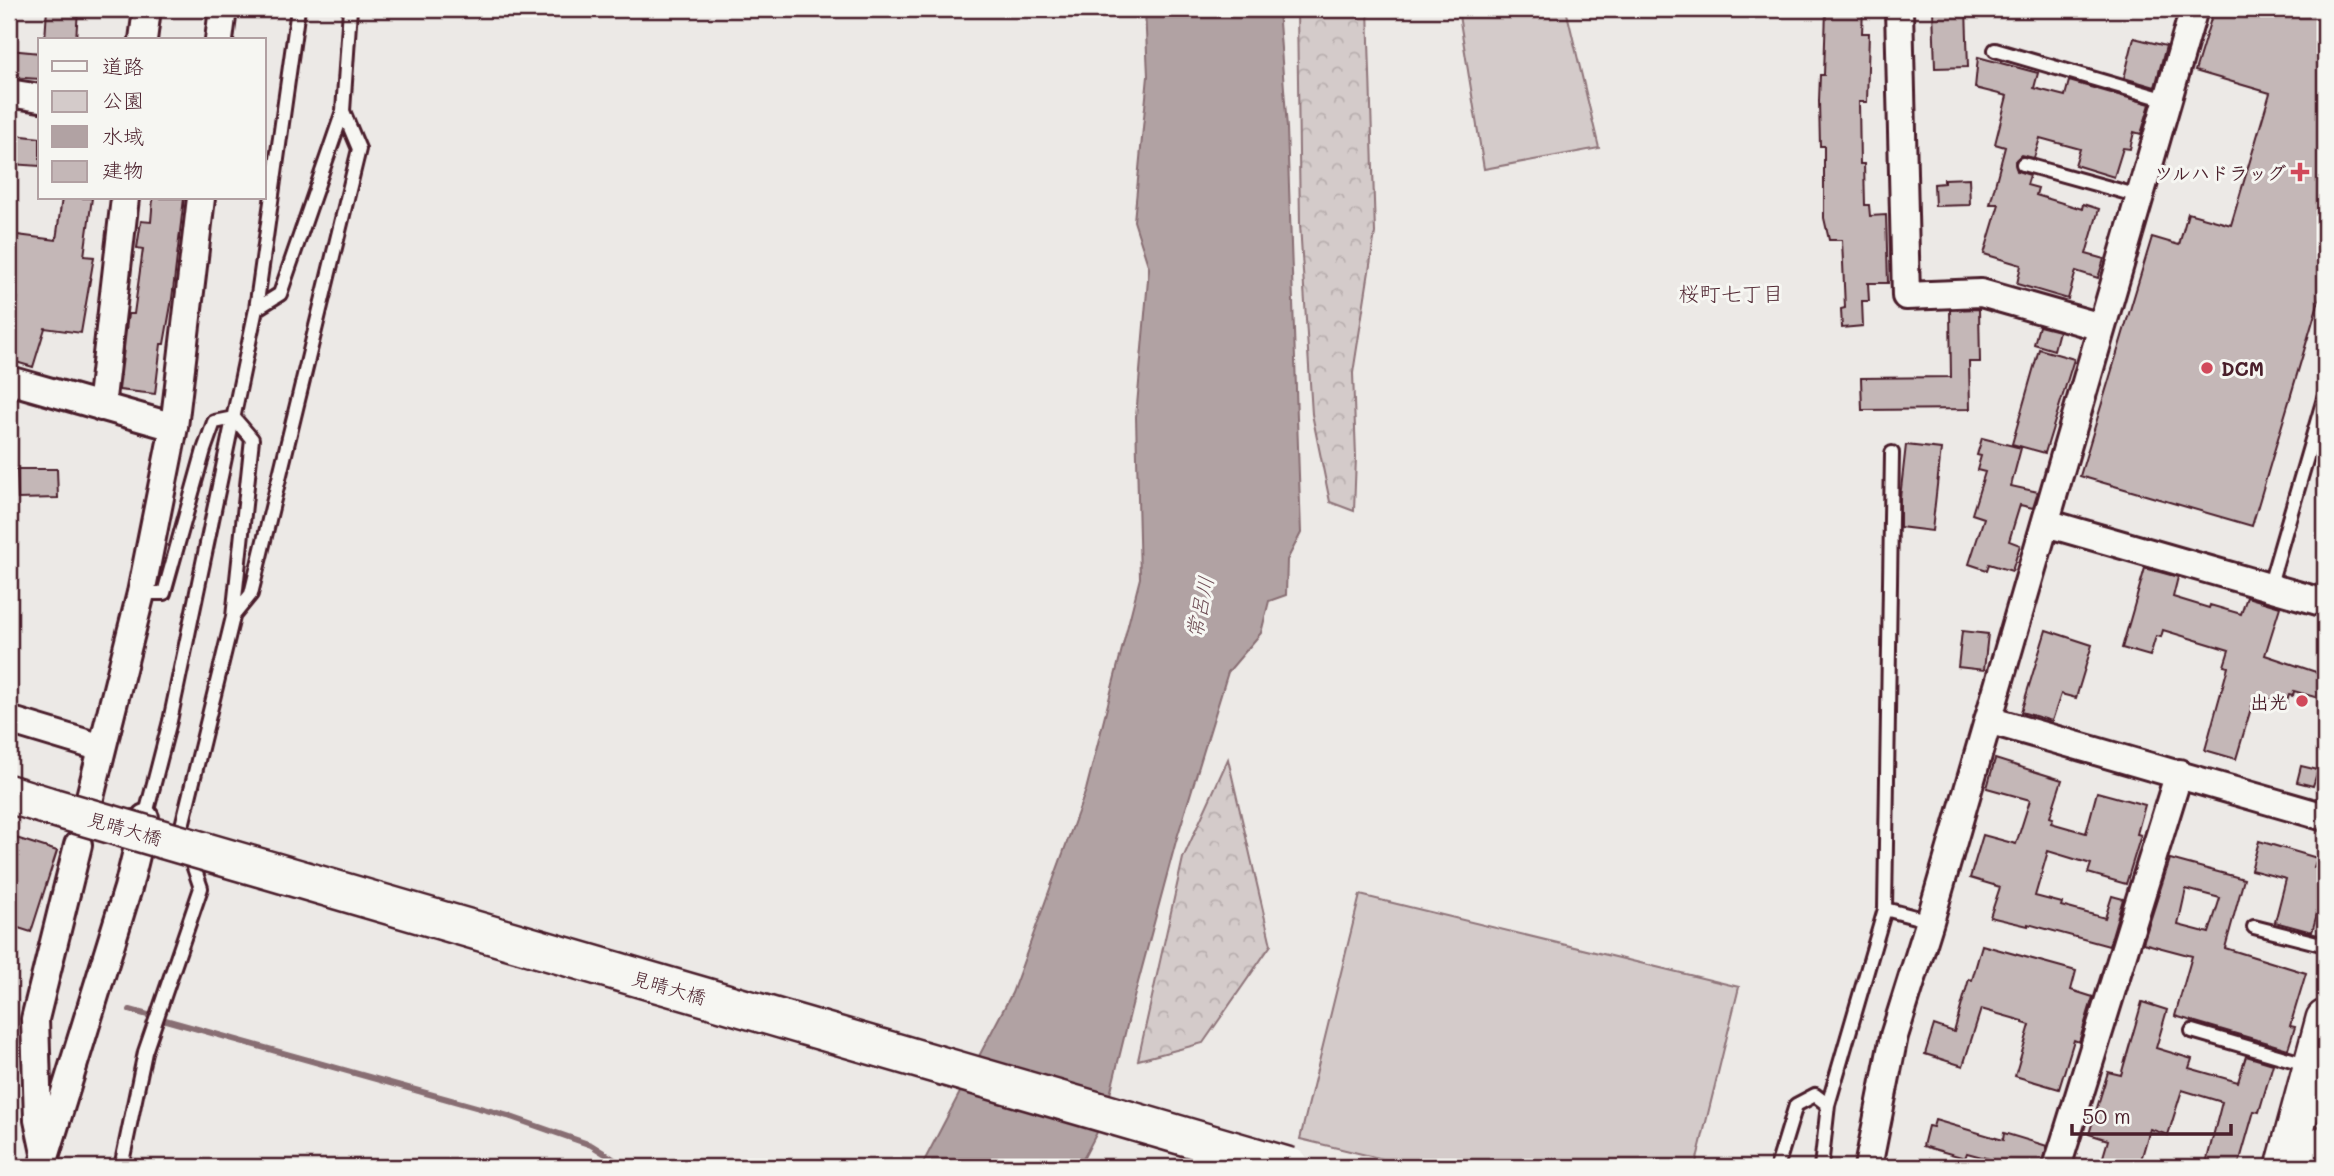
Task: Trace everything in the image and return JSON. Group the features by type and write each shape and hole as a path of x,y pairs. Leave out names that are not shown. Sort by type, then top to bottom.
{"main road":[{"name":"見晴大橋","path":"9,794 1290,1167"},
{"path":"2284,1167 2325,1019"},
{"path":"2319,1167 2325,1145"}],"street":[{"path":"144,38 147,9"},
{"path":"219,38 223,9"},
{"path":"1899,9 1906,296 1982,293 2102,327"},
{"path":"1868,1167 1895,1036 2194,9"},
{"path":"9,93 38,98"},
{"path":"101,407 125,200"},
{"path":"90,797 141,593 174,427 201,200"},
{"path":"9,380 174,427"},
{"path":"2046,523 2325,603"},
{"path":"9,720 102,748"},
{"path":"1988,720 2325,817"},
{"path":"2057,1167 2179,773"},
{"path":"43,1164 128,888 145,818"},
{"path":"43,1164 38,1120 35,1019 78,845"}],"lane":[{"path":"145,818 170,721 257,309 298,9"},
{"path":"257,309 280,294 343,111 350,9"},
{"path":"1995,50 2167,100"},
{"path":"233,617 251,594 359,149 343,111"},
{"path":"2023,164 2139,196"},
{"path":"2271,588 2273,573 2325,395"},
{"path":"121,1167 145,1052 201,888 181,830 233,617 253,439 234,418"},
{"path":"141,593 164,593 214,422 234,418"},
{"path":"1821,1167 1828,1105 1885,909 1892,453"},
{"path":"1885,909 1930,921"},
{"path":"2254,927 2325,945"},
{"path":"2192,1031 2311,1066"},
{"path":"1777,1167 1796,1105 1815,1095 1828,1105"}],"green space":[{"path":"1297,9 1368,9 1375,233 1353,373 1356,457 1354,511 1330,502 1312,414 1300,224"},
{"path":"1458,9 1566,9 1599,148 1484,169"},
{"path":"1228,759 1271,945 1203,1043 1138,1060 1183,858"},
{"path":"1360,895 1739,987 1695,1167 1416,1167 1300,1139"}],"water":[{"name":"常呂川","path":"1145,9 1278,9 1287,128 1301,533 1287,560 1286,595 1269,601 1261,633 1228,672 1176,841 1104,1119 1079,1167 921,1167 1012,993 1086,790 1140,578 1136,417 1149,268 1134,221 1148,76"}],"building":[{"path":"47,9 78,9 76,38 45,38"},
{"path":"1826,9 1863,9 1862,33 1869,33 1867,102 1859,102 1860,164 1864,164 1865,205 1869,205 1870,216 1886,215 1888,283 1868,283 1869,301 1862,301 1863,326 1842,328 1841,309 1845,308 1842,240 1829,240 1824,218 1824,146 1820,146 1820,75 1824,75"},
{"path":"1933,9 1966,9 1968,67 1935,68"},
{"path":"2214,9 2325,9 2325,280 2252,526 2080,476 2152,237 2179,245 2188,213 2231,225 2270,93 2195,71"},
{"path":"2134,38 2166,46 2155,87 2124,78"},
{"path":"9,50 38,53 38,79 9,77"},
{"path":"1978,57 2038,73 2034,88 2065,96 2069,81 2150,104 2141,134 2134,132 2130,149 2123,148 2114,177 2075,165 2080,149 2040,138 2034,158 2021,155 2015,161 2017,171 2030,175 2027,185 2038,188 2036,195 2082,209 2083,204 2099,209 2086,254 2104,259 2098,278 2076,271 2068,299 2017,284 2021,265 1984,254 1999,204 1990,204 2005,147 1995,144 2007,96 1975,88"},
{"path":"14,135 38,138 38,166 11,164"},
{"path":"1969,178 1970,205 1935,206 1934,184 1944,183 1944,179"},
{"path":"62,200 92,200 84,256 94,257 81,333 45,328 33,367 9,360 18,298 9,297 9,234 56,240"},
{"path":"153,200 184,200 172,299 164,344 161,344 155,394 119,390 128,314 134,314 143,249 137,248 141,221 151,222"},
{"path":"1979,309 1980,362 1969,362 1970,409 1862,410 1861,378 1951,377 1950,310"},
{"path":"2039,326 2059,331 2054,350 2034,344"},
{"path":"2039,349 2074,359 2045,453 2012,444"},
{"path":"1982,438 2021,448 2011,486 2038,492 2033,508 2020,505 2009,541 2020,545 2012,571 1989,564 1987,570 1969,564 1984,518 1972,514 1985,472 1977,470 1981,456 1977,455"},
{"path":"1906,445 1941,449 1932,531 1900,527 1900,498"},
{"path":"17,469 57,469 58,498 18,499"},
{"path":"2145,568 2178,577 2173,597 2209,608 2210,605 2241,614 2247,597 2280,607 2265,655 2325,675 2325,700 2294,691 2293,696 2289,695 2286,704 2255,695 2236,759 2205,750 2228,667 2224,666 2229,650 2163,630 2161,637 2156,636 2150,656 2122,648"},
{"path":"2046,630 2092,645 2076,698 2061,694 2052,721 2021,712"},
{"path":"1962,631 1988,634 1984,670 1958,667"},
{"path":"1995,759 2062,780 2050,817 2053,818 2051,823 2086,833 2097,792 2145,805 2137,834 2141,835 2126,884 2088,873 2091,864 2048,851 2035,896 2105,918 2112,896 2123,899 2109,946 2028,924 1990,917 2000,887 1970,878 1983,835 2016,844 2030,800 1987,788"},
{"path":"2301,766 2318,770 2313,786 2297,782"},
{"path":"16,838 57,851 31,932 9,925 9,861"},
{"path":"2259,841 2317,858 2314,867 2325,870 2325,884 2312,932 2275,922 2286,879 2251,870"},
{"path":"2170,859 2244,879 2225,948 2306,973 2290,1026 2295,1027 2288,1049 2175,1016 2192,956 2143,943","holes":["2186,889 2220,898 2209,933 2178,925"]},
{"path":"1982,945 2076,971 2071,990 2093,997 2079,1042 2074,1040 2059,1089 2015,1076 2030,1025 1981,1009 1963,1066 1925,1054 1934,1025 1954,1032"},
{"path":"2142,1002 2167,1010 2156,1048 2192,1059 2189,1068 2238,1082 2246,1056 2273,1064 2259,1112 2254,1111 2238,1167 2205,1167 2222,1102 2182,1090 2168,1135 2150,1129 2139,1167 2100,1167 2108,1140 2089,1134 2108,1072 2121,1075"},
{"path":"1935,1120 2003,1140 2004,1133 2047,1146 2042,1167 2019,1167 1967,1153 1965,1158 1923,1146 1928,1126 1933,1127"}],"waterway":[{"path":"130,1010 508,1116 591,1145 626,1167"}],"place":[{"name":"ツルハドラッグ","path":"2300,172"},
{"name":"DCM","path":"2207,368"},
{"name":"出光","path":"2302,701"}],"district":[{"name":"桜町七丁目","path":"1731,292"}]}
